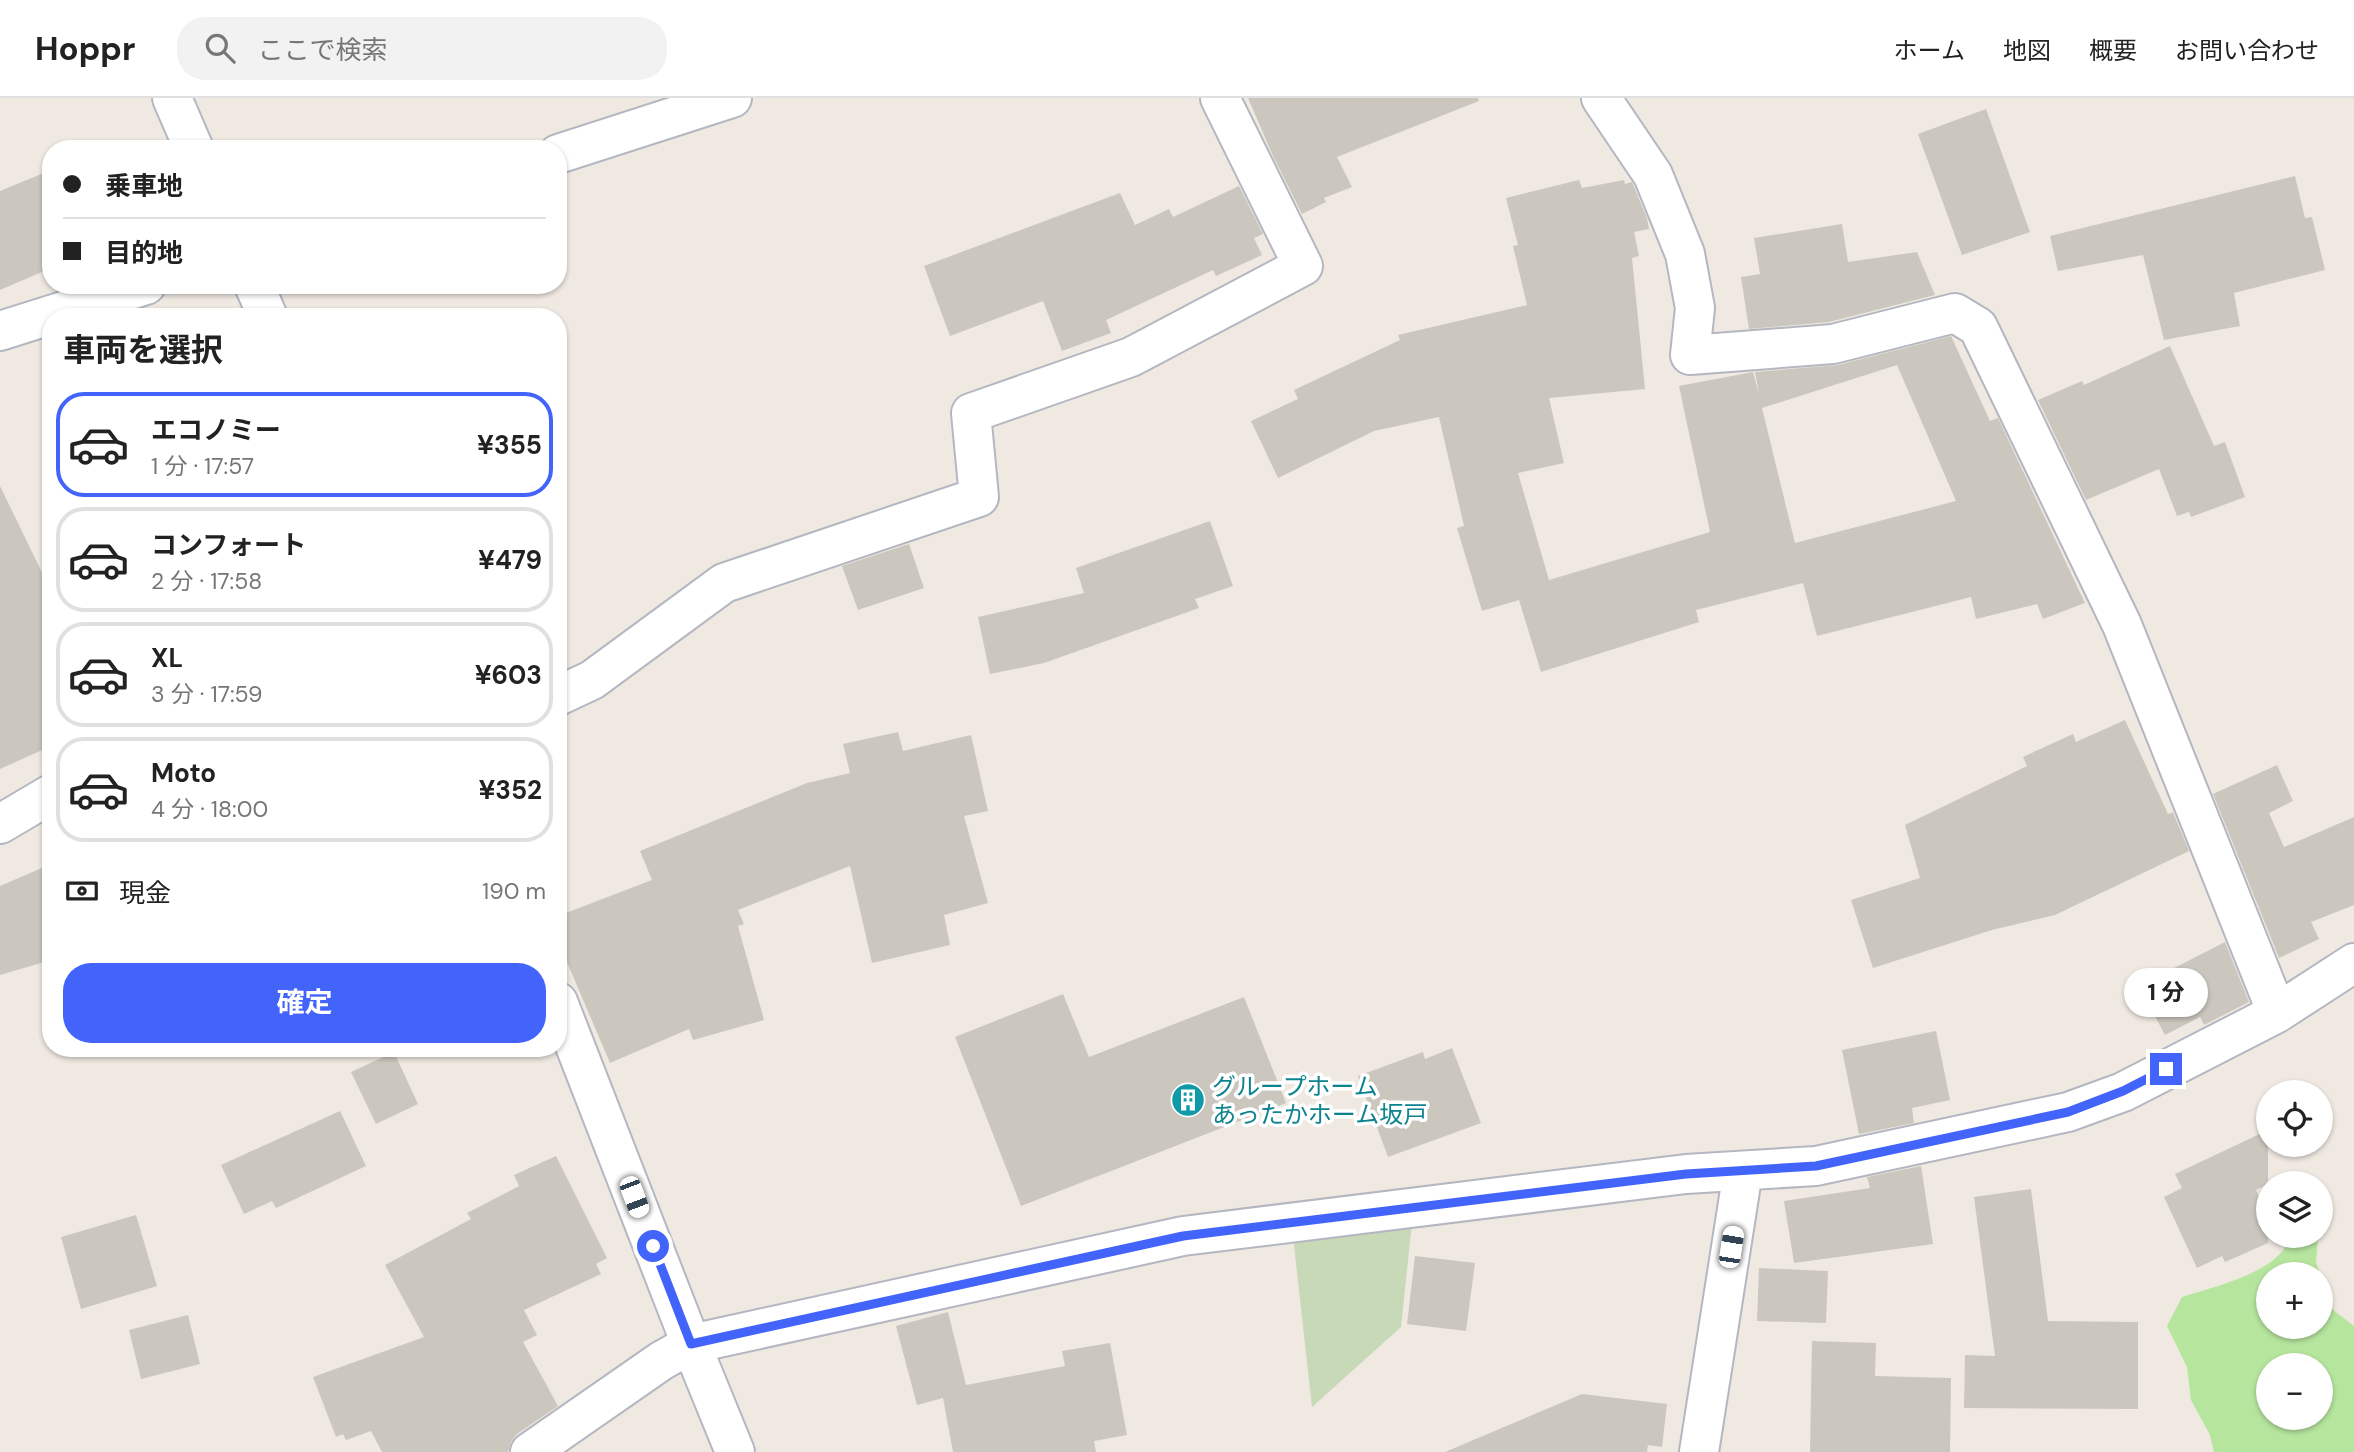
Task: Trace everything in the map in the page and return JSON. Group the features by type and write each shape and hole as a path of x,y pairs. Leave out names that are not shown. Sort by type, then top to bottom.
{"street":[{"path":"172,98 190,140"},
{"path":"567,150 732,98"},
{"path":"567,692 593,680 724,583 979,497 971,413 1131,357 1303,266 1220,98"},
{"path":"1601,98 1653,175 1685,254 1695,308 1689,355 1833,344 1955,313 1978,327 2122,625 2277,1013"},
{"path":"73,308 117,294"},
{"path":"0,331 42,318"},
{"path":"0,824 42,799"},
{"path":"530,1452 661,1361 691,1344 1183,1236 1672,1175 1816,1166 2068,1112 2123,1091 2277,1013 2354,962"},
{"path":"567,1025 735,1452"},
{"path":"1699,1452 1743,1171"}],"green space":[{"path":"1412,1223 1401,1327 1312,1407 1293,1236"},
{"path":"2284,1248 2317,1248 2316,1262 2270,1262"},
{"path":"2256,1270 2256,1339 2333,1339 2333,1310 2354,1326 2354,1452 2214,1452 2210,1435 2191,1400 2187,1367 2167,1326 2182,1297"}],"building":[{"path":"1248,98 1478,98 1479,101 1337,157 1352,187 1324,198 1326,202 1302,214"},
{"path":"1986,109 2030,232 1962,255 1918,134"},
{"path":"42,174 42,272 0,290 0,191"},
{"path":"2295,176 2305,218 2312,217 2325,270 2234,293 2240,326 2164,340 2143,255 2058,271 2050,236"},
{"path":"1579,180 1582,188 1624,180 1625,184 1632,182 1649,229 1634,232 1639,256 1632,258 1645,389 1549,398 1564,463 1518,473 1549,580 1710,532 1679,386 1753,372 1759,395 1755,372 1838,365 1951,336 1990,421 1998,418 2085,603 2043,619 2037,604 1976,619 1971,597 1817,636 1803,583 1696,610 1699,622 1541,672 1519,600 1482,611 1457,528 1464,526 1439,417 1374,431 1278,478 1251,421 1298,399 1294,390 1400,340 1398,335 1527,305 1513,246 1518,245 1506,198","holes":["1897,365 1956,501 1795,543 1762,408"]},
{"path":"1239,186 1263,234 1254,238 1262,255 1216,276 1213,270 1106,320 1111,333 1062,351 1043,301 950,336 924,266 1120,193 1135,225 1169,209 1173,217"},
{"path":"1842,224 1848,262 1917,252 1935,295 1829,322 1749,329 1741,277 1760,274 1754,238"},
{"path":"2170,346 2214,446 2225,442 2245,497 2191,517 2189,512 2177,516 2159,469 2086,500 2038,400 2082,381 2084,385"},
{"path":"0,486 42,572 42,750 0,769"},
{"path":"1210,521 1233,586 1195,599 1199,608 1044,663 990,674 978,617 1084,593 1076,568"},
{"path":"909,544 924,588 858,610 842,566"},
{"path":"2125,720 2168,814 2173,812 2189,851 2055,915 1992,930 1873,968 1851,900 1920,878 1905,825 2027,766 2023,757 2073,734 2076,742"},
{"path":"898,732 903,751 971,735 988,811 964,816 988,903 944,915 950,945 872,963 850,866 738,910 744,924 738,926 764,1020 693,1040 689,1029 610,1063 567,962 567,913 652,880 640,851 807,783 850,773 843,744"},
{"path":"2277,765 2293,801 2269,813 2284,847 2354,817 2354,905 2311,922 2319,939 2279,958 2213,794"},
{"path":"42,868 42,963 0,975 0,886"},
{"path":"2225,942 2249,1002 2204,1025 2200,1017 2165,1035 2139,986"},
{"name":"グループホーム あったかホーム坂戸","path":"1063,994 1089,1057 1244,997 1286,1103 1021,1206 955,1037"},
{"path":"1936,1031 1950,1100 1912,1108 1914,1123 1859,1134 1842,1050"},
{"path":"1452,1048 1481,1123 1388,1157 1358,1076 1423,1052 1425,1059"},
{"path":"383,1057 396,1057 418,1104 376,1124 351,1072"},
{"path":"340,1111 366,1166 276,1208 272,1201 244,1214 221,1165"},
{"path":"2256,1136 2256,1157 2268,1157 2268,1171 2256,1171 2257,1248 2225,1262 2222,1256 2197,1268 2164,1197 2182,1188 2175,1174"},
{"path":"556,1156 607,1258 596,1264 601,1274 524,1310 537,1335 523,1342 558,1406 517,1434 508,1452 382,1452 371,1431 346,1440 343,1434 336,1437 313,1377 424,1337 385,1265 471,1219 467,1213 519,1186 514,1175"},
{"path":"1921,1166 1933,1244 1794,1263 1784,1201 1870,1188 1867,1177"},
{"path":"2031,1189 2048,1321 2138,1322 2138,1409 1964,1408 1965,1355 1995,1356 1974,1197"},
{"path":"136,1215 157,1286 81,1309 61,1237"},
{"path":"1415,1256 1475,1263 1466,1331 1407,1324"},
{"path":"1759,1268 1828,1271 1826,1323 1757,1321"},
{"path":"948,1312 966,1385 1065,1366 1062,1351 1110,1343 1127,1435 1094,1441 1096,1452 953,1452 943,1398 917,1405 896,1326"},
{"path":"188,1315 200,1364 141,1379 129,1330"},
{"path":"1812,1341 1876,1343 1875,1376 1951,1378 1950,1452 1810,1452"},
{"path":"1582,1394 1667,1404 1662,1447 1648,1445 1647,1452 1445,1452"}],"place":[{"name":"グループホーム あったかホーム坂戸","path":"1188,1100"}],"route":[{"path":"653,1246 691,1344 1183,1236 1686,1174 1816,1166 2068,1112 2123,1091 2166,1069"}]}
